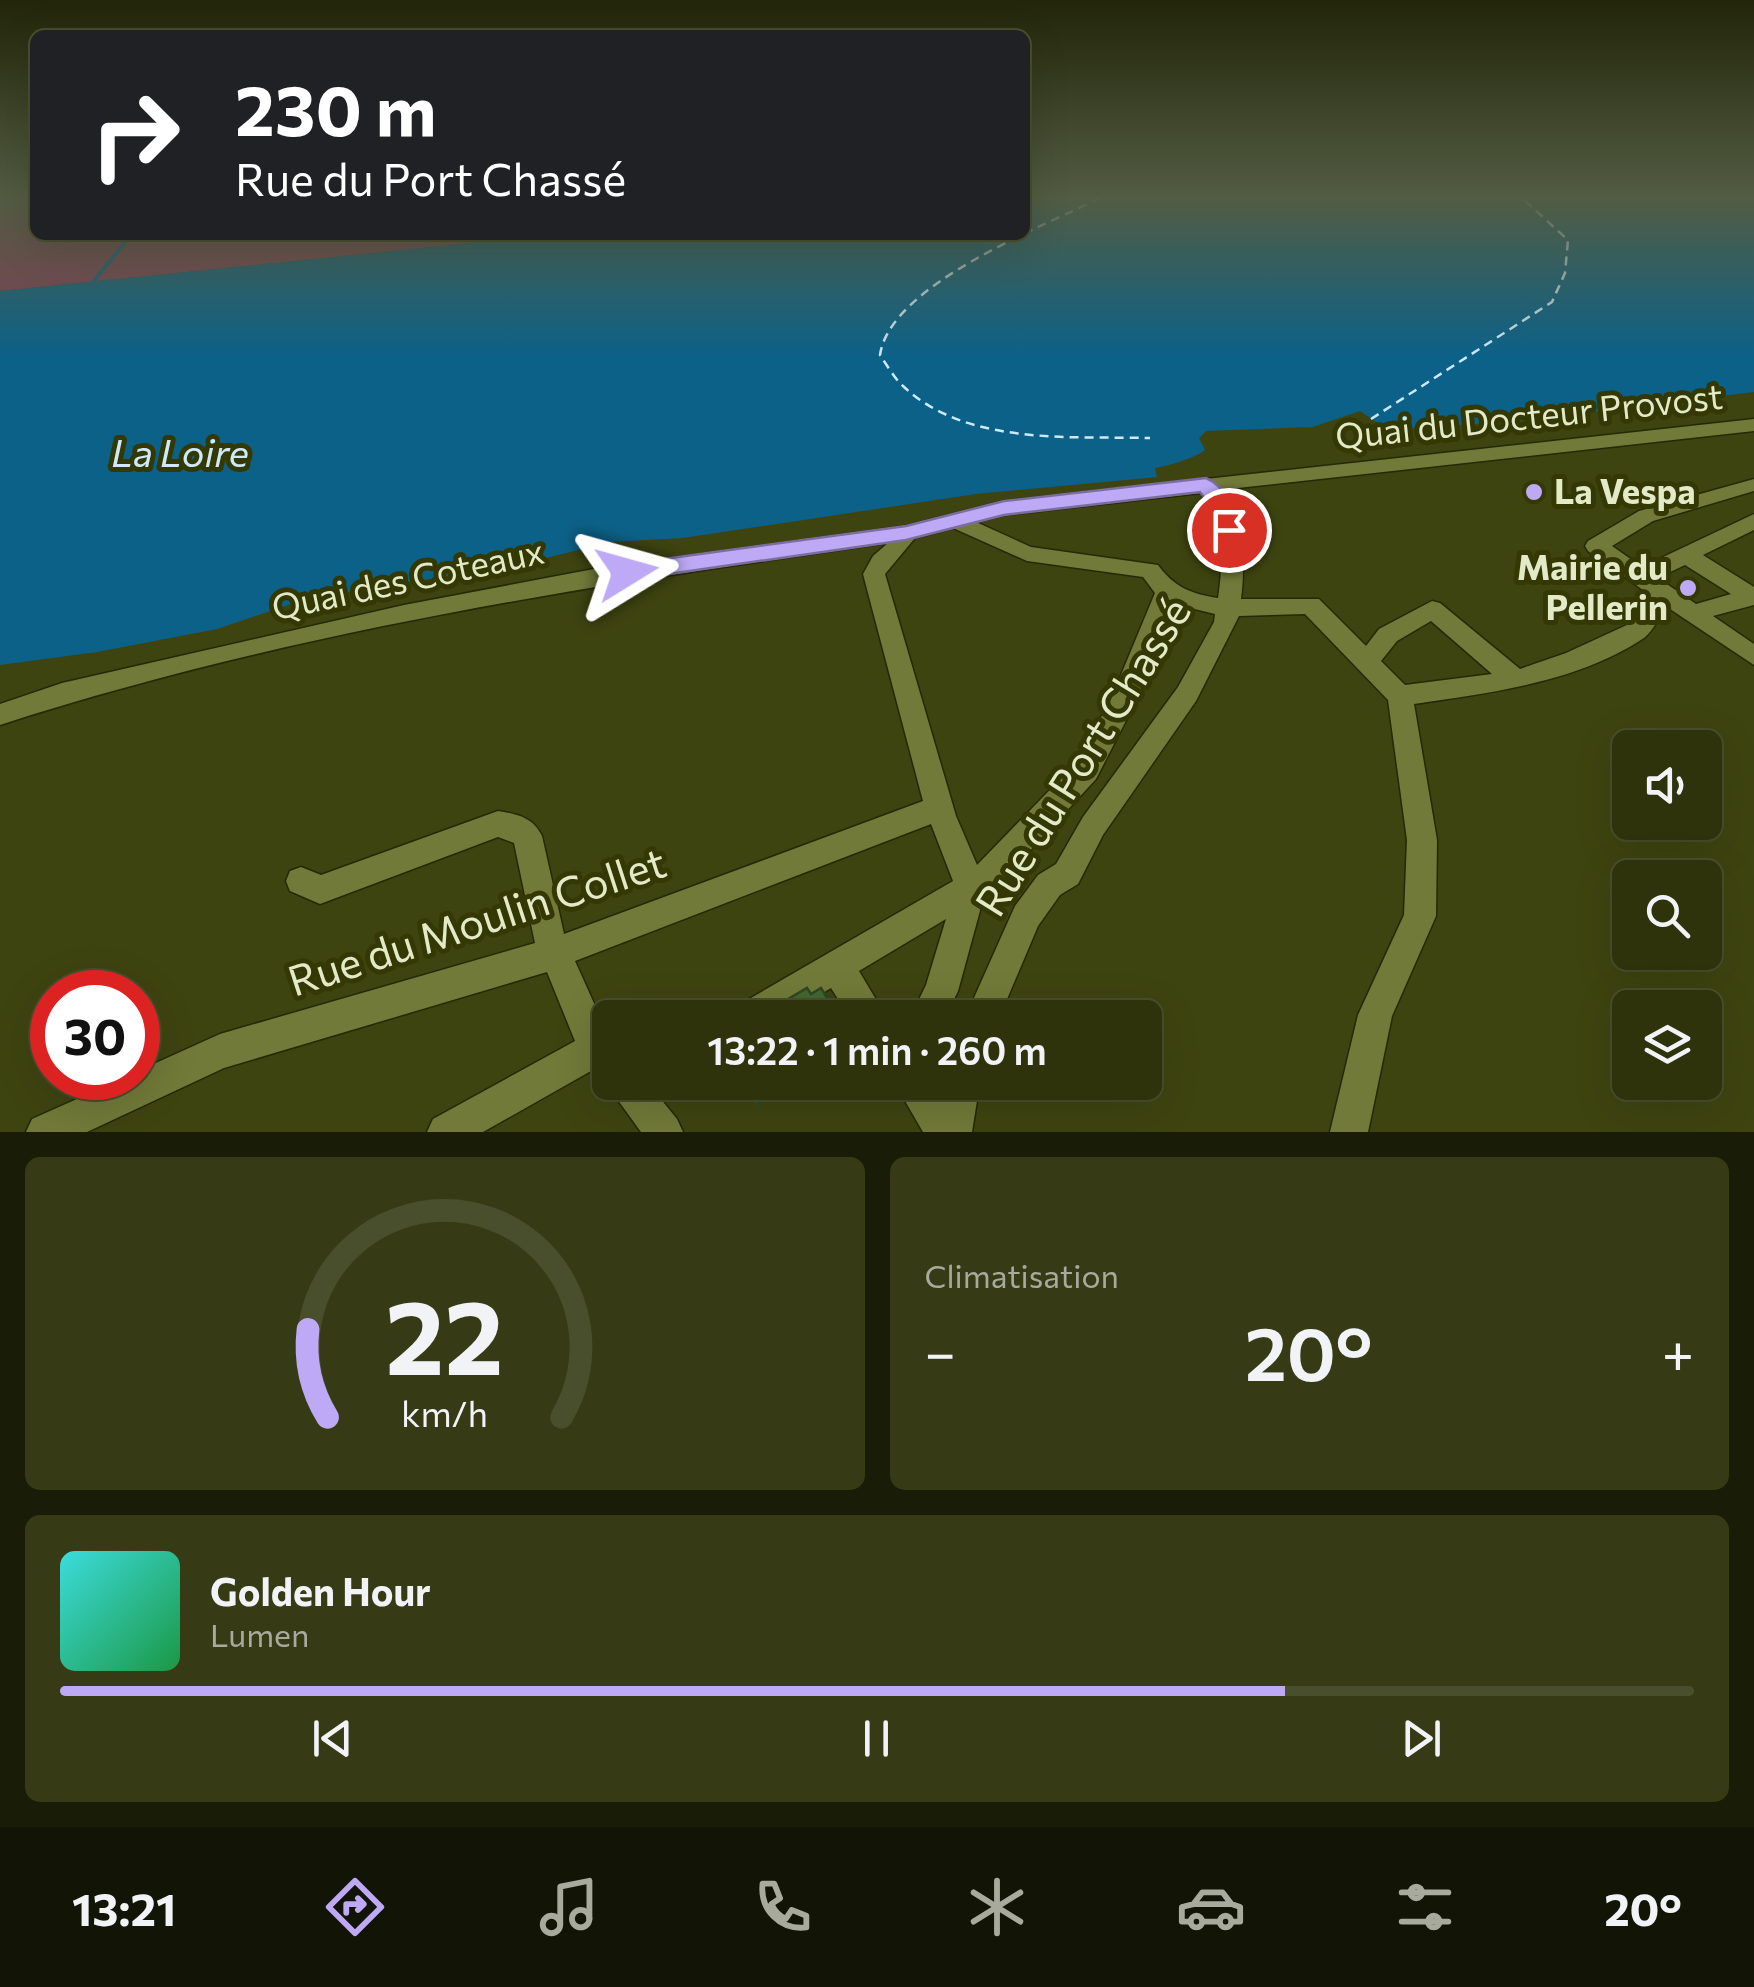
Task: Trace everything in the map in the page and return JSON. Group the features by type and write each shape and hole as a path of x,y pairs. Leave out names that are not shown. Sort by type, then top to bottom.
{"street":[{"name":"Quai du Docteur Provost","path":"1312,473 1754,425"},
{"name":"Quai des Coteaux","path":"0,715 62,693 486,596 599,576 906,533 1004,508 1312,473"},
{"name":"Rue du Port Chassé","path":"990,1000 1026,916 1049,885 1068,874 1094,826 1187,694 1230,611 1230,536 1226,512 1206,485"},
{"path":"1754,485 1646,516 1596,546 1754,656"},
{"path":"956,521 1026,554 1150,570 1160,586 1230,611 1312,606 1400,696 1422,840 1420,916 1376,1014 1349,1132"},
{"path":"1400,696 1516,680 1575,660 1638,630 1653,585 1686,555 1754,521"},
{"path":"906,533 904,540 878,562 874,574 940,806 971,887 935,1000"},
{"path":"1686,555 1753,597"},
{"path":"779,1000 984,880 1086,771 1124,700 1160,586"},
{"path":"1694,613 1753,597"},
{"path":"1368,661 1388,635 1432,609 1516,680"},
{"name":"Rue du Moulin Collet","path":"46,1132 220,1052 556,953 940,806"},
{"path":"302,881 320,890 498,824 516,826 527,836 549,938 592,1021"},
{"path":"836,965 858,1000"},
{"path":"446,1132 592,1083"},
{"path":"640,1100 664,1132"},
{"path":"924,1100 944,1132"},
{"path":"954,1132 959,1100"}],"shaded area":[{"path":"0,251 395,251 0,291"}],"water":[{"name":"La Loire","path":"395,251 1754,251 1754,392 1528,420 1406,429 1384,427 1360,411 1313,427 1206,431 1199,438 1205,450 1155,468 1157,477 976,494 683,538 612,542 491,571 377,586 288,605 217,629 97,652 0,665 0,291"}],"building":[{"path":"807,988 811,994 821,988 832,1000 787,1000"}],"waterway":[{"path":"93,282 118,251"}],"ferry route":[{"path":"991,251 939,282 910,305 890,329 880,355 903,386 928,405 988,428 1020,434 1150,438"},
{"path":"1371,419 1552,302 1565,273 1567,251"}],"place":[{"name":"La Vespa","path":"1534,492"},
{"name":"Mairie du Pellerin","path":"1688,588"}],"route":[{"path":"627,572 906,533 1004,508 1206,485 1226,512 1229,530"}]}
